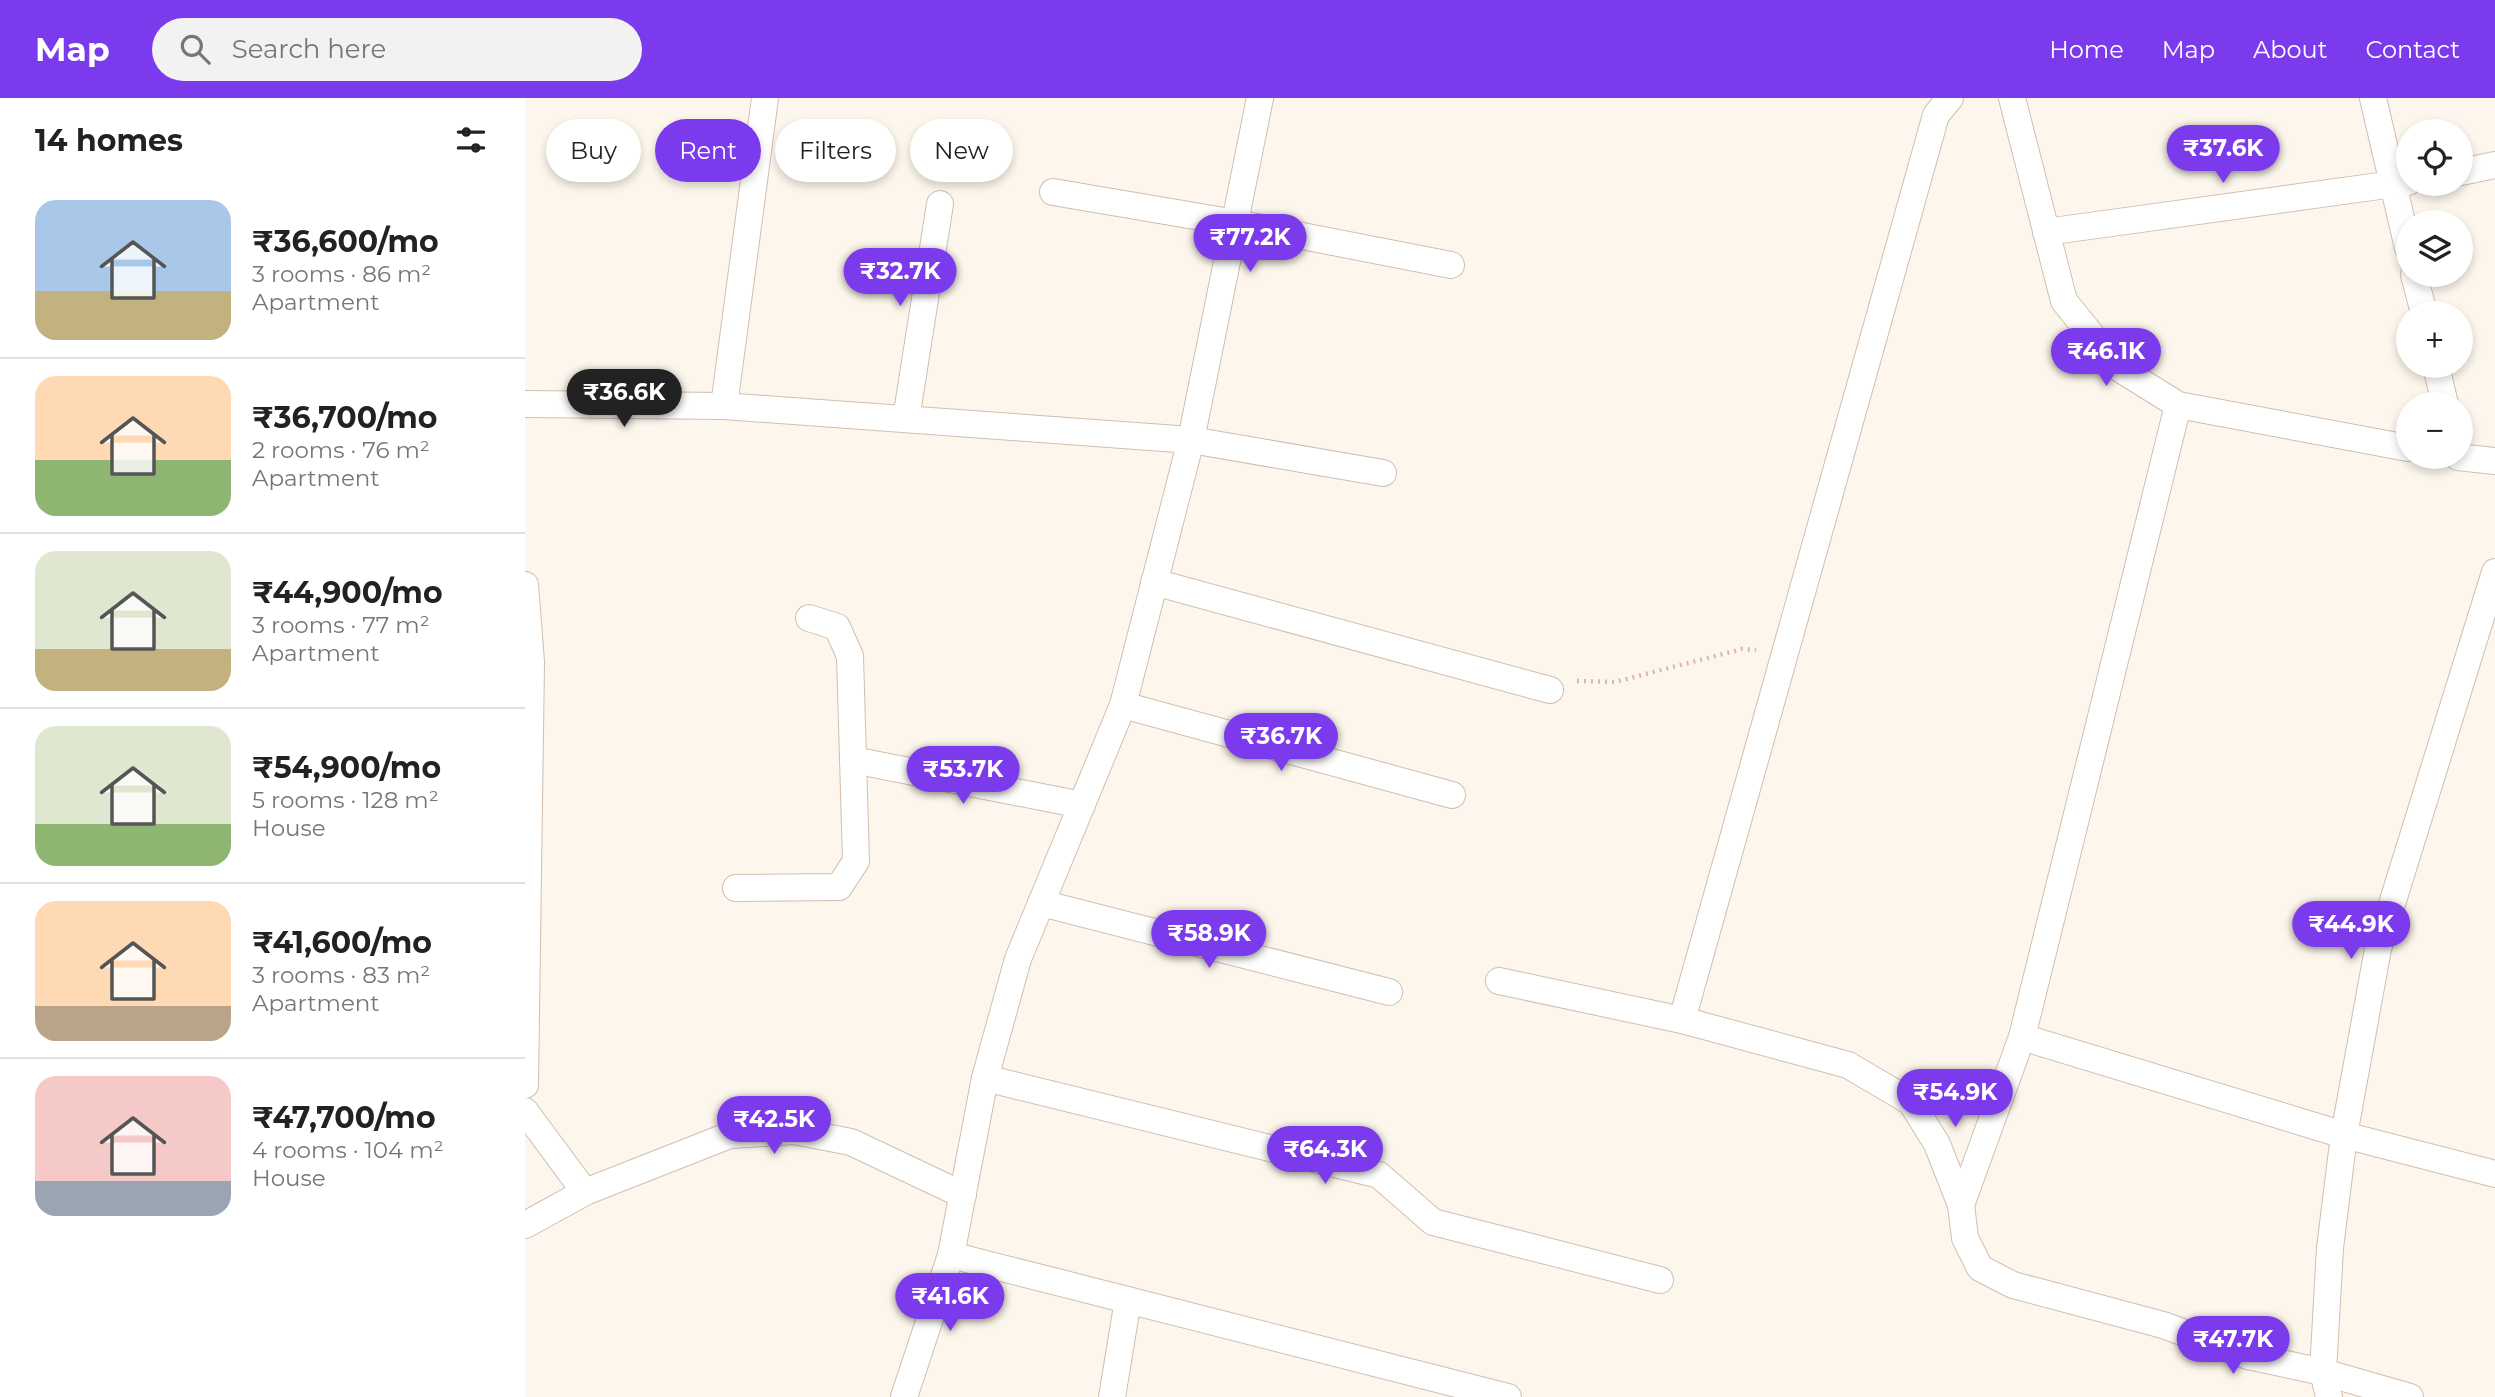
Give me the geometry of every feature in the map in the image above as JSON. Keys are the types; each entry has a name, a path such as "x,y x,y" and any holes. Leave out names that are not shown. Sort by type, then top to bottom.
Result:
{"street":[{"path":"724,406 765,98"},
{"path":"904,1397 951,1255 985,1078 1018,959 1123,705 1191,440 1260,98"},
{"path":"1682,1020 1935,115 1950,98"},
{"path":"2012,98 2064,301 2117,367 2178,405 2396,446"},
{"path":"2373,98 2396,169"},
{"path":"2473,170 2495,165"},
{"path":"2046,232 2396,185"},
{"path":"1053,192 1236,223 1451,265"},
{"path":"906,419 940,204"},
{"path":"525,404 724,406 1191,440 1383,473"},
{"path":"1961,1205 2022,1037 2178,405"},
{"path":"2473,459 2495,461"},
{"path":"2326,1385 2330,1248 2344,1135 2378,949 2495,572"},
{"path":"1154,582 1550,690"},
{"path":"525,585 531,662 525,1085"},
{"path":"736,888 839,887 856,861 850,656 837,626 809,618"},
{"path":"1123,705 1452,795"},
{"path":"853,760 1082,805"},
{"path":"1041,903 1389,992"},
{"path":"1499,981 1682,1020 1848,1065 1911,1102 1937,1144 1961,1205 1965,1238 1980,1268 2013,1285 2163,1325 2326,1385 2410,1397"},
{"path":"2022,1037 2344,1135 2495,1174"},
{"path":"985,1078 1379,1175 1433,1222 1660,1280"},
{"path":"525,1111 585,1192"},
{"path":"525,1225 585,1192 730,1135 794,1131 851,1142 963,1195"},
{"path":"951,1255 1508,1397"},
{"path":"1112,1397 1128,1300"}],"path":[{"path":"1550,690 1570,681 1615,682 1742,649 1785,652"}]}
